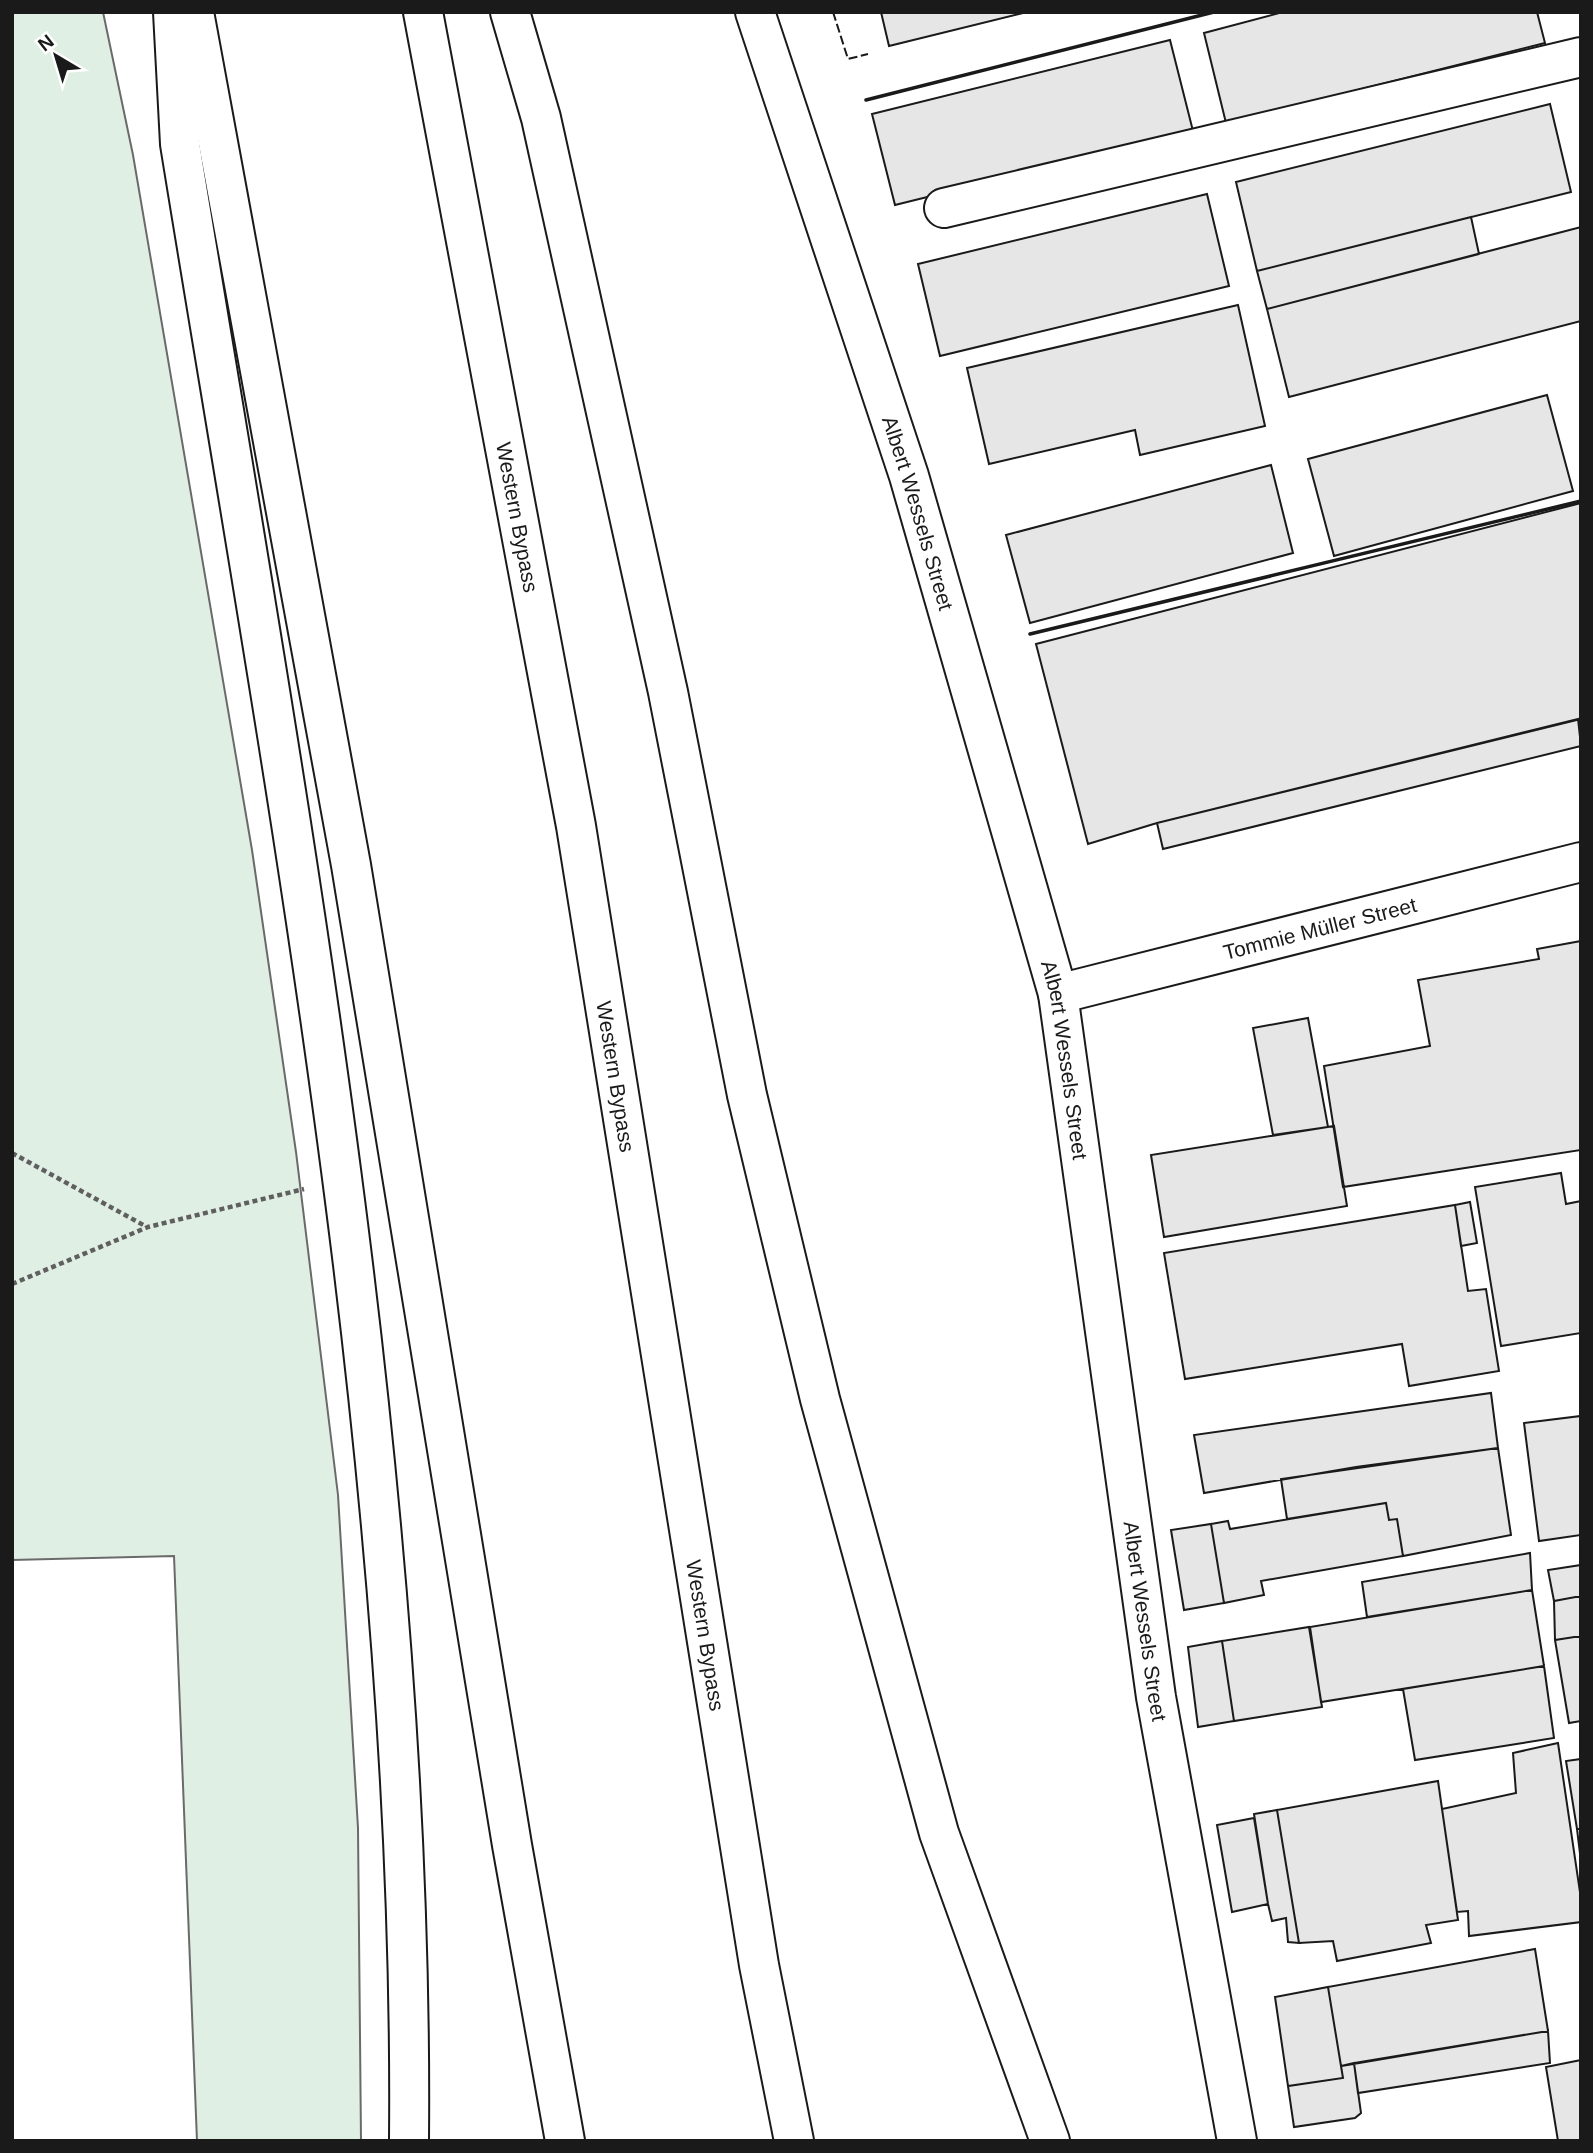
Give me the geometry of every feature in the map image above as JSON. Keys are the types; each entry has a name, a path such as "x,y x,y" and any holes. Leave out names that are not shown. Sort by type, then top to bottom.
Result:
{"main road":[{"path":"173,12 180,144 261,645 342,1180 378,1512 402,1789 409,2141"},
{"path":"194,12 351,865 512,1845 565,2141"},
{"name":"Western Bypass","path":"423,12 576,826 759,1965 794,2141"},
{"path":"510,12 541,118 671,705 747,1095 820,1399 939,1833 1050,2141"},
{"name":"Albert Wessels Street","path":"755,12 909,476 1058,994 1156,1697 1237,2141"},
{"path":"944,208 1581,57"},
{"name":"Tommie Müller Street","path":"1058,994 1581,862"}],"path":[{"path":"12,1153 148,1227"},
{"path":"12,1284 148,1227 342,1180"}],"green space":[{"path":"12,12 103,12 133,155 252,850 296,1152 338,1495 358,1828 361,2141 197,2141 174,1556 12,1560"}],"building":[{"path":"881,12 1027,12 889,46"},
{"path":"1283,12 1537,12 1545,43 1226,123 1204,33"},
{"path":"1170,40 1193,131 895,205 872,114"},
{"path":"1550,104 1571,192 1257,271 1236,182"},
{"path":"1207,194 1229,286 940,356 918,264"},
{"path":"1471,217 1479,254 1267,309 1257,271"},
{"path":"1581,227 1581,321 1289,397 1267,309"},
{"path":"1238,305 1265,426 1140,455 1135,430 989,464 967,368"},
{"path":"1547,395 1573,491 1334,556 1308,459"},
{"path":"1271,465 1293,553 1030,623 1006,535"},
{"path":"1581,503 1581,719 1157,823 1088,844 1036,644"},
{"path":"1578,719 1581,746 1163,849 1157,823"},
{"path":"1581,941 1581,1150 1343,1187 1324,1066 1430,1046 1418,980 1539,959 1537,949"},
{"path":"1308,1018 1328,1127 1273,1135 1253,1028"},
{"path":"1334,1126 1347,1206 1164,1237 1151,1155"},
{"path":"1561,1173 1566,1204 1581,1201 1581,1333 1501,1346 1475,1187"},
{"path":"1470,1202 1477,1243 1461,1246 1455,1205"},
{"path":"1455,1205 1468,1291 1486,1289 1499,1371 1409,1386 1402,1344 1185,1379 1164,1253"},
{"path":"1491,1393 1498,1448 1356,1467 1204,1493 1194,1435"},
{"path":"1581,1416 1581,1535 1539,1541 1524,1423"},
{"path":"1498,1448 1511,1535 1403,1556 1397,1519 1389,1520 1386,1503 1287,1519 1281,1479"},
{"path":"1386,1503 1389,1520 1397,1519 1403,1556 1261,1581 1264,1595 1224,1603 1211,1524 1228,1521 1230,1529"},
{"path":"1211,1524 1224,1603 1184,1610 1171,1530"},
{"path":"1530,1553 1532,1590 1367,1617 1362,1582"},
{"path":"1581,1565 1581,1596 1554,1601 1548,1570"},
{"path":"1532,1590 1544,1666 1321,1702 1310,1627"},
{"path":"1581,1596 1581,1636 1555,1640 1554,1601"},
{"path":"1309,1627 1322,1707 1234,1721 1222,1641"},
{"path":"1581,1636 1581,1721 1569,1723 1555,1640"},
{"path":"1222,1641 1234,1721 1198,1727 1188,1647"},
{"path":"1544,1666 1554,1738 1415,1760 1403,1689"},
{"path":"1558,1743 1581,1899 1581,1922 1469,1936 1468,1911 1457,1912 1442,1809 1516,1793 1513,1753"},
{"path":"1581,1759 1581,1829 1577,1829 1566,1761"},
{"path":"1438,1781 1458,1920 1426,1925 1431,1943 1337,1961 1333,1941 1299,1943 1277,1810"},
{"path":"1277,1810 1299,1943 1288,1942 1286,1918 1272,1921 1268,1904 1254,1814"},
{"path":"1254,1818 1268,1904 1232,1912 1217,1825"},
{"path":"1577,1829 1581,1829 1581,1862"},
{"path":"1535,1949 1548,2031 1341,2066 1328,1987"},
{"path":"1328,1987 1343,2078 1288,2086 1275,1997"},
{"path":"1548,2031 1550,2063 1358,2093 1354,2063"},
{"path":"1581,2060 1581,2141 1558,2141 1546,2067"},
{"path":"1354,2063 1361,2113 1355,2118 1294,2127 1288,2086 1343,2078 1341,2066"}],"fence":[{"path":"833,12 848,59 868,54"}],"wall":[{"path":"866,100 1214,12"},
{"path":"1030,634 1581,501"}]}
